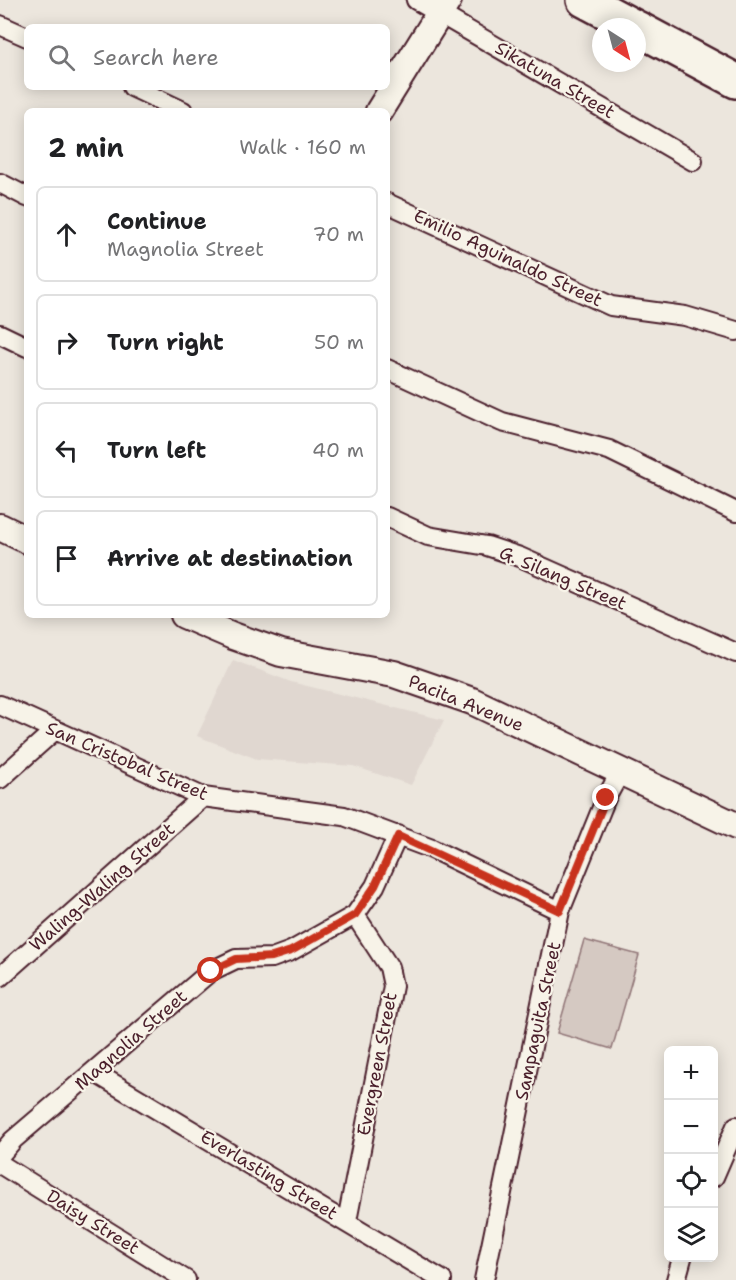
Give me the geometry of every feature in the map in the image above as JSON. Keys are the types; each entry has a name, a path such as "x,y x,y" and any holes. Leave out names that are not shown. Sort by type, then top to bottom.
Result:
{"highway":[{"path":"584,0 617,18"},
{"path":"646,33 736,81"}],"main road":[{"path":"381,108 444,6"},
{"path":"0,527 24,539"},
{"name":"Pacita Avenue","path":"191,618 281,653 394,674 472,701 736,826"}],"street":[{"name":"Sikatuna Street","path":"416,0 444,6 693,161"},
{"path":"0,25 24,36"},
{"path":"138,90 177,108"},
{"path":"0,183 24,195"},
{"name":"Emilio Aguinaldo Street","path":"390,204 611,306 685,316 736,331"},
{"path":"0,334 24,346"},
{"path":"390,370 502,422 609,450 736,512"},
{"name":"G. Silang Street","path":"390,518 428,536 487,546 520,558 736,653"},
{"name":"San Cristobal Street","path":"0,705 203,797 344,816 398,836 560,911"},
{"path":"0,779 55,730"},
{"name":"Sampaguita Street","path":"484,1280 560,911 606,798 621,771"},
{"name":"Waling-Waling Street","path":"0,977 203,797"},
{"name":"Magnolia Street","path":"0,1155 13,1140 211,971 236,959 272,957 291,951 355,915 375,886 398,836"},
{"name":"Evergreen Street","path":"347,1221 393,986 389,967 355,915"},
{"name":"Everlasting Street","path":"94,1072 347,1221 442,1280"},
{"path":"718,1168 736,1126"},
{"name":"Daisy Street","path":"0,1164 186,1280"},
{"path":"676,1280 681,1262"}],"shaded area":[{"path":"233,660 291,682 444,720 411,785 353,766 257,759 197,736"},
{"path":"584,940 639,955 612,1049 557,1033"}],"route":[{"path":"211,971 236,959 272,957 291,951 355,915 375,886 398,836 432,849 560,911 606,798"}]}
